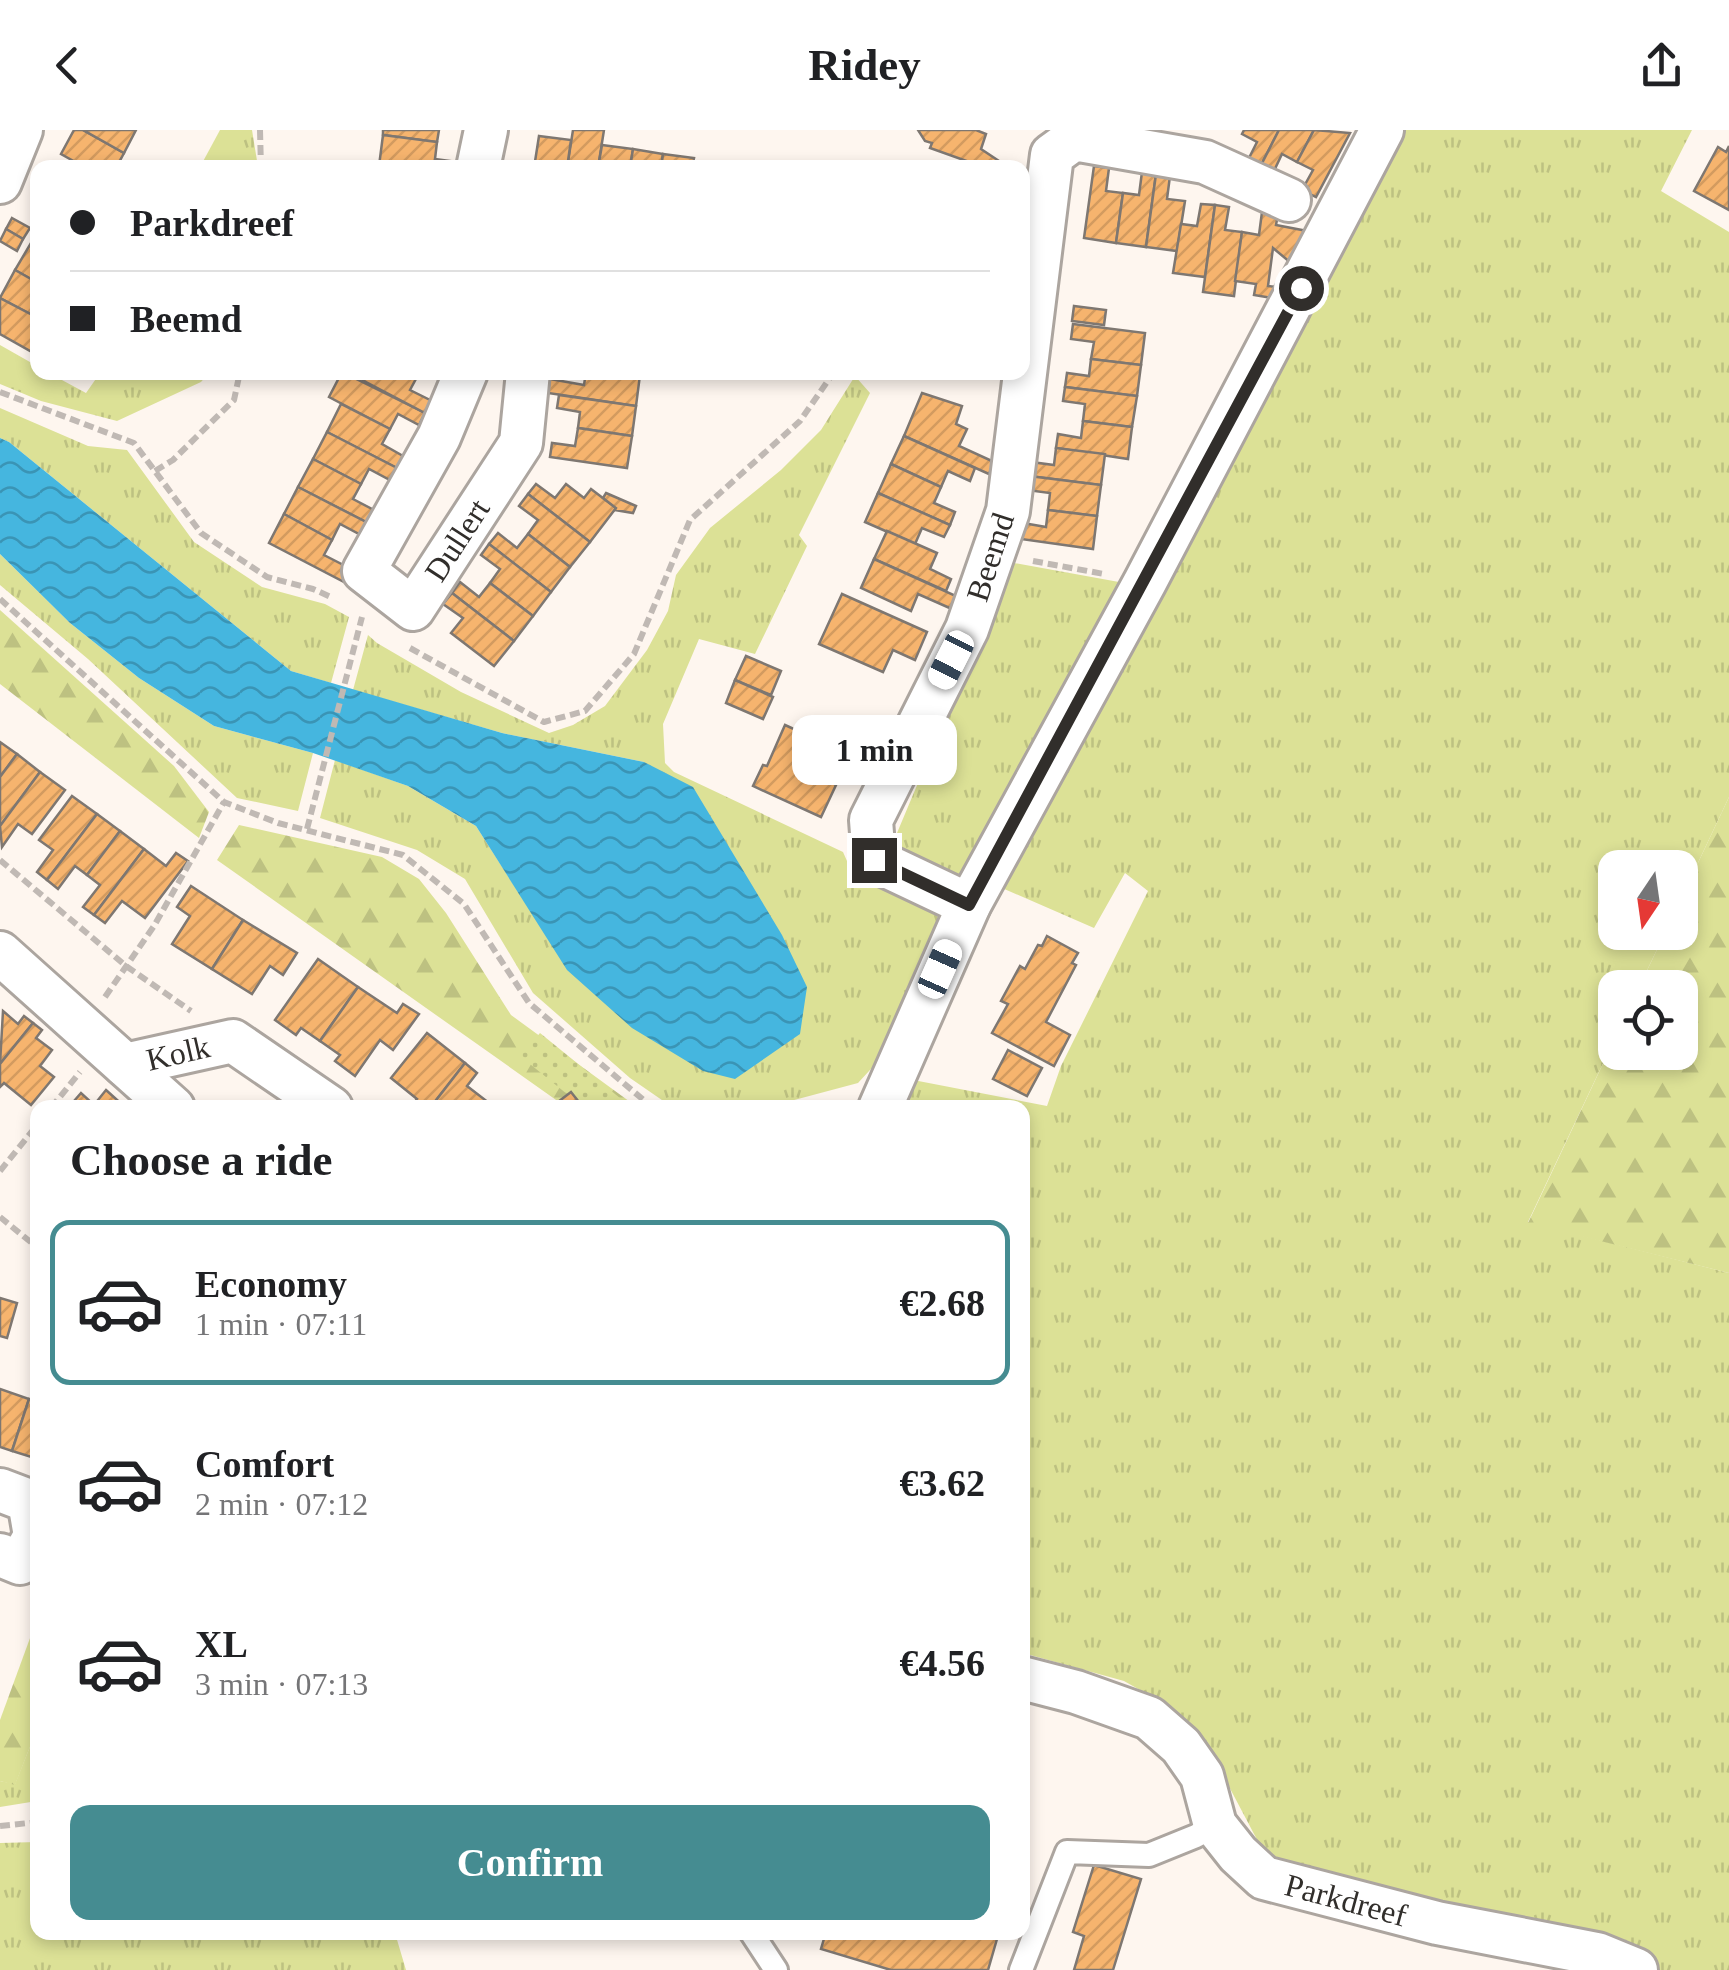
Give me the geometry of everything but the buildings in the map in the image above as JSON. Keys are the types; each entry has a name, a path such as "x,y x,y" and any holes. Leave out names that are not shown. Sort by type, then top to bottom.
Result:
{"street":[{"path":"0,182 21,130"},
{"path":"480,160 486,130"},
{"path":"882,1100 969,905 1145,582 1382,130"},
{"name":"Beemd","path":"1030,316 1052,155 1074,135 1204,162 1289,200"},
{"name":"Dullert","path":"463,380 439,437 364,571 413,609 521,443 527,380"},
{"name":"Beemd","path":"969,905 874,860 871,820 967,628 994,553 1008,512 1022,380"},
{"name":"Kolk","path":"0,953 164,1100"},
{"name":"Kolk","path":"125,1065 233,1040 319,1100"},
{"path":"0,1490 28,1500 30,1510"},
{"path":"0,1555 20,1563 30,1545"},
{"name":"Parkdreef","path":"1030,1680 1148,1718 1181,1746 1202,1776 1215,1825 1264,1878 1437,1924 1596,1954 1636,1970"}],"lane":[{"path":"1022,1970 1066,1852 1149,1855 1215,1825"},
{"path":"756,1940 776,1970"}],"path":[{"path":"260,130 261,160"},
{"path":"155,471 173,460 234,400 238,380"},
{"path":"994,553 1145,582"},
{"path":"0,598 224,802 278,822 403,855 464,904 529,1003 644,1100"},
{"path":"307,829 363,612"},
{"path":"84,1028 154,926 224,802"},
{"path":"0,860 126,966 238,1044"},
{"path":"0,1171 30,1134"},
{"path":"0,1217 30,1241"},
{"path":"0,1826 30,1823"}],"green space":[{"path":"220,130 252,130 257,160 204,160"},
{"path":"1400,130 1692,130 1661,191 1729,232 1729,797 1698,863 1698,850 1598,850 1598,950 1657,950 1647,970 1598,970 1600,1070 1528,1222 1729,1273 1729,1970 1656,1970 1291,1868 1263,1851 1206,1743 1163,1703 1124,1681 1030,1655 1030,1103 1047,1106 1061,1066 1148,891 1125,873 1094,928 1002,888"},
{"path":"0,345 30,362 30,380 62,380 86,393 95,380 203,380 117,421 41,401 0,384"},
{"path":"852,380 859,380 870,393 799,535 807,546 755,654 699,639 663,724 665,763 674,772 843,852 847,861 946,913 881,1058 858,1083 794,1100 662,1100 630,1078 533,993 465,879 417,850 320,818 335,760 408,786 476,826 568,970 644,762 502,733 353,690 368,635 461,692 549,733 573,725 605,706 647,650 668,611 676,575 710,528 781,470 821,430"},
{"path":"0,408 88,446 127,450 194,542 262,587 325,604 349,617 331,683 291,671 0,438"},
{"path":"0,554 70,623 139,678 214,726 313,753 298,811 237,798 88,659 0,585"},
{"path":"1003,561 1130,584 960,880 900,853 897,833 967,666"},
{"path":"0,610 174,766 209,812 199,838 0,684"},
{"path":"1729,797 1729,1273 1528,1223 1600,1070 1698,1070 1698,970 1647,970 1657,950 1698,950 1698,863"},
{"path":"239,825 382,857 419,879 446,913 511,1015 627,1100 556,1100 217,860"},
{"path":"540,1033 622,1100 574,1100 520,1056"},
{"path":"908,1079 1016,1100 904,1100"},
{"path":"30,1638 30,1747 15,1785 0,1781 0,1720"},
{"path":"30,1746 30,1802 0,1807 0,1781 15,1784"},
{"path":"30,1842 30,1940 397,1940 406,1970 0,1970 0,1843"}],"water":[{"path":"0,438 291,671 502,733 644,762 693,787 782,935 807,987 800,1034 735,1079 703,1071 632,1028 567,970 476,826 408,786 313,753 214,726 139,678 70,623 0,554"}],"route":[{"path":"874,860 969,905 1301,288"}]}
